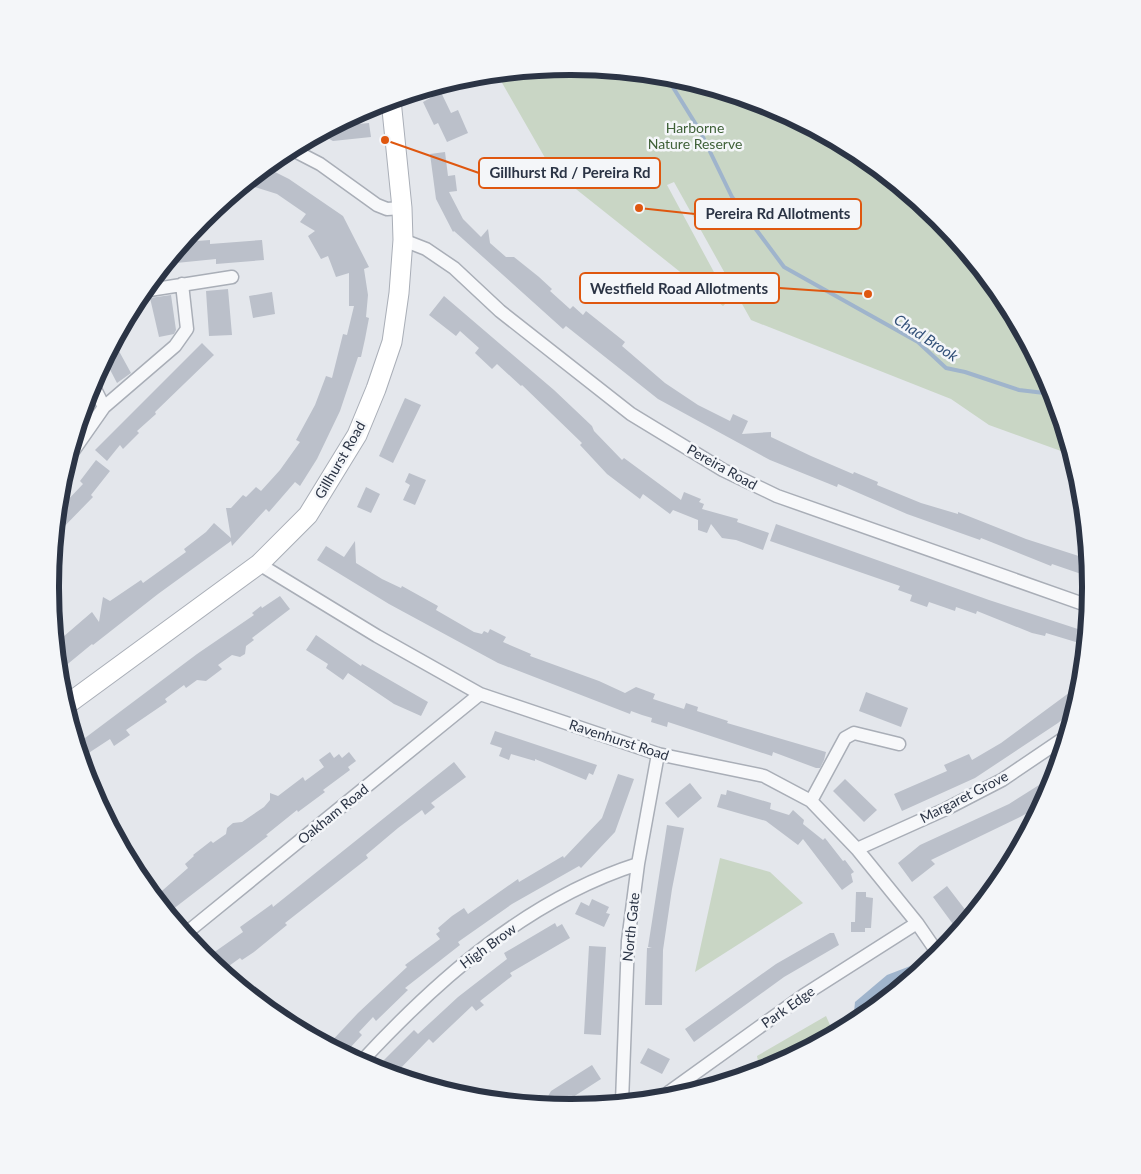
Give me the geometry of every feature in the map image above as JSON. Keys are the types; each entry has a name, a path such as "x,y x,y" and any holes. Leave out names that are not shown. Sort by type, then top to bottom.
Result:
{"street":[{"name":"Gillhurst Road","path":"72,701 259,564 308,515 357,435 376,389 392,342 399,293 403,240 402,208 391,108"},
{"path":"299,153 320,164 377,205 387,209 402,208"},
{"name":"Pereira Road","path":"403,240 426,249 454,268 500,311 631,414 723,470 776,496 1082,603"},
{"path":"155,289 232,277"},
{"path":"81,439 104,407 175,346 187,329 182,284"},
{"path":"97,393 104,407"},
{"name":"Ravenhurst Road","path":"259,564 377,636 480,694 658,754 764,776 811,801 857,849 917,923 933,948"},
{"name":"Oakham Road","path":"191,929 480,694"},
{"path":"811,801 845,738 854,733 899,744"},
{"name":"Margaret Grove","path":"857,849 946,809 1002,780 1058,742"},
{"name":"North Gate","path":"623,1096 628,941 638,864 658,754"},
{"name":"High Brow","path":"367,1056 413,1008 461,965 513,928 566,893 608,874 638,864"},
{"name":"Park Edge","path":"675,1088 804,995 917,923"}],"green space":[{"name":"Harborne Nature Reserve","path":"570,75 604,76 670,85 735,102 797,128 855,161 908,202 932,225 976,275 1014,331 1029,361 1043,391 1064,452 989,425 951,399 751,320 674,182 667,185 729,300 723,306 552,170 501,80 537,76"},
{"path":"720,858 770,872 803,903 695,972"},
{"path":"826,1016 831,1027 826,1030 797,1046 758,1063 757,1056"}],"water":[{"path":"914,966 854,1014 855,1002 887,975"}],"building":[{"path":"441,92 451,113 458,110 468,133 447,142 438,123 434,125 423,102 432,97 431,95"},
{"path":"357,122 358,124 369,123 371,137 333,141 327,138"},
{"path":"445,152 448,176 455,175 457,191 449,192 463,219 481,237 488,229 490,243 506,257 514,257 539,277 552,289 550,291 570,309 573,306 583,315 586,311 625,342 622,346 665,383 698,405 730,421 733,414 748,421 742,434 771,432 771,437 811,456 853,474 854,472 878,482 877,485 921,503 958,514 958,512 1026,539 1081,557 1082,574 1052,564 1051,566 981,538 980,540 907,514 838,484 837,487 770,460 658,399 566,326 563,329 453,232 436,199 430,154"},
{"path":"273,171 289,179 343,216 369,267 364,269 368,295 366,317 369,318 365,339 361,357 358,357 340,411 317,459 300,486 295,482 269,512 266,509 232,546 231,541 158,594 65,666 62,638 92,612 99,622 103,597 110,601 141,580 143,583 186,552 184,549 206,532 214,523 231,538 226,508 231,508 243,495 246,497 256,487 261,491 280,470 300,442 296,440 315,405 326,376 332,378 343,334 347,335 354,306 349,306 349,273 336,277 328,256 321,259 308,236 315,231 300,222 306,214 277,194 252,186"},
{"path":"210,240 210,244 262,240 264,260 216,264 216,259 175,263 194,241"},
{"path":"228,289 232,335 209,336 206,291"},
{"path":"272,292 275,314 253,318 249,296"},
{"path":"171,295 176,330 174,334 159,337 150,298"},
{"path":"444,296 554,390 592,426 594,431 622,460 624,458 681,500 684,492 701,499 699,502 704,504 702,509 738,519 737,522 769,533 763,550 736,540 722,538 711,524 707,533 698,530 698,520 673,510 670,514 643,494 640,499 607,474 580,445 582,443 522,385 497,364 492,369 475,353 479,348 460,331 456,336 429,315"},
{"path":"202,343 214,355 155,412 156,414 137,431 139,433 123,449 120,445 107,461 95,450"},
{"path":"118,349 131,373 117,383 109,368"},
{"path":"405,398 421,405 393,463 379,456"},
{"path":"96,460 110,471 91,495 93,497 62,529 66,501 83,484 80,481"},
{"path":"409,473 426,480 415,505 403,500 410,485 405,482"},
{"path":"366,487 380,494 371,513 357,507"},
{"path":"776,524 989,600 1080,630 1079,643 1046,633 1045,636 1032,633 977,611 976,614 956,607 955,611 929,602 927,607 910,601 912,595 898,590 900,586 770,541"},
{"path":"355,541 356,563 382,579 401,588 402,586 438,606 436,610 474,632 482,634 484,631 488,633 490,629 506,637 503,642 531,654 530,656 599,681 625,693 636,687 655,694 653,699 684,709 686,703 698,707 697,711 728,721 727,723 826,752 824,760 820,768 816,768 773,752 772,756 668,722 667,727 651,722 652,718 631,711 630,714 498,663 389,604 317,560 326,546 344,557"},
{"path":"280,596 290,609 252,638 254,640 246,646 245,654 240,657 232,655 218,665 222,669 206,681 197,680 186,688 184,685 165,699 167,702 126,730 130,735 114,746 110,739 87,754 83,740 197,654 254,615 252,613 261,606 262,608"},
{"path":"316,635 361,666 362,664 428,702 421,716 394,704 348,673 343,680 326,668 328,664 306,650"},
{"path":"1071,691 1065,717 1058,723 975,778 902,811 894,794 947,771 944,765 969,754 972,760 1001,743"},
{"path":"866,692 908,708 901,727 859,711"},
{"path":"495,731 597,765 593,775 589,773 586,780 535,759 535,761 511,754 509,760 499,756 502,748 490,744"},
{"path":"330,752 334,758 339,754 342,758 349,752 356,761 348,767 350,770 323,790 325,792 298,812 297,810 266,835 268,836 173,909 160,892 188,868 185,864 193,855 211,841 213,843 226,834 227,828 233,823 242,822 264,807 270,800 270,793 278,796 303,777 305,781 324,767 319,760"},
{"path":"454,762 466,777 431,803 435,807 425,815 422,810 398,828 366,855 368,858 285,923 287,925 254,952 242,960 240,958 228,967 213,953 243,932 240,927 272,904 273,907"},
{"path":"618,774 634,779 615,832 581,868 579,866 512,904 458,942 460,945 405,988 408,990 376,1021 373,1017 359,1032 362,1035 349,1048 333,1040 358,1013 407,967 405,965 440,939 436,934 440,931 438,928 452,916 464,908 468,914 518,879 519,882 563,856 564,858 602,818"},
{"path":"845,779 877,810 864,822 833,791"},
{"path":"1043,782 1030,812 931,860 935,864 912,882 898,863 920,845 1009,804"},
{"path":"690,783 702,798 678,818 665,803"},
{"path":"727,790 771,803 770,809 789,815 793,810 804,820 803,824 823,840 825,838 843,861 845,860 854,872 851,874 853,882 842,890 803,839 798,845 766,821 717,807 721,794 726,795"},
{"path":"667,825 684,828 663,950 662,1005 645,1005 647,948 652,948 648,947"},
{"path":"947,886 966,911 954,925 933,897"},
{"path":"856,892 866,892 866,897 873,898 871,928 865,928 865,932 851,932 851,922 855,922"},
{"path":"592,899 609,907 606,913 610,914 604,927 575,914 581,902 589,906"},
{"path":"555,923 557,927 562,924 570,938 510,973 512,976 480,1001 484,1005 476,1011 472,1006 433,1043 429,1039 399,1069 381,1063 414,1030 418,1034 458,997 507,959 504,953"},
{"path":"830,933 834,933 839,945 784,977 694,1042 685,1029 776,964"},
{"path":"589,946 606,947 601,1035 584,1034"},
{"path":"648,1048 670,1059 662,1074 640,1063"},
{"path":"592,1065 601,1079 570,1099 547,1098 551,1091"}],"waterway":[{"name":"Chad Brook","path":"672,85 700,131 732,197 784,267 918,342 946,368 965,372 1019,390 1044,393"}],"place":[{"name":"Gillhurst Rd / Pereira Rd","path":"385,140"},
{"name":"Pereira Rd Allotments","path":"639,208"},
{"name":"Westfield Road Allotments","path":"868,294"}]}
